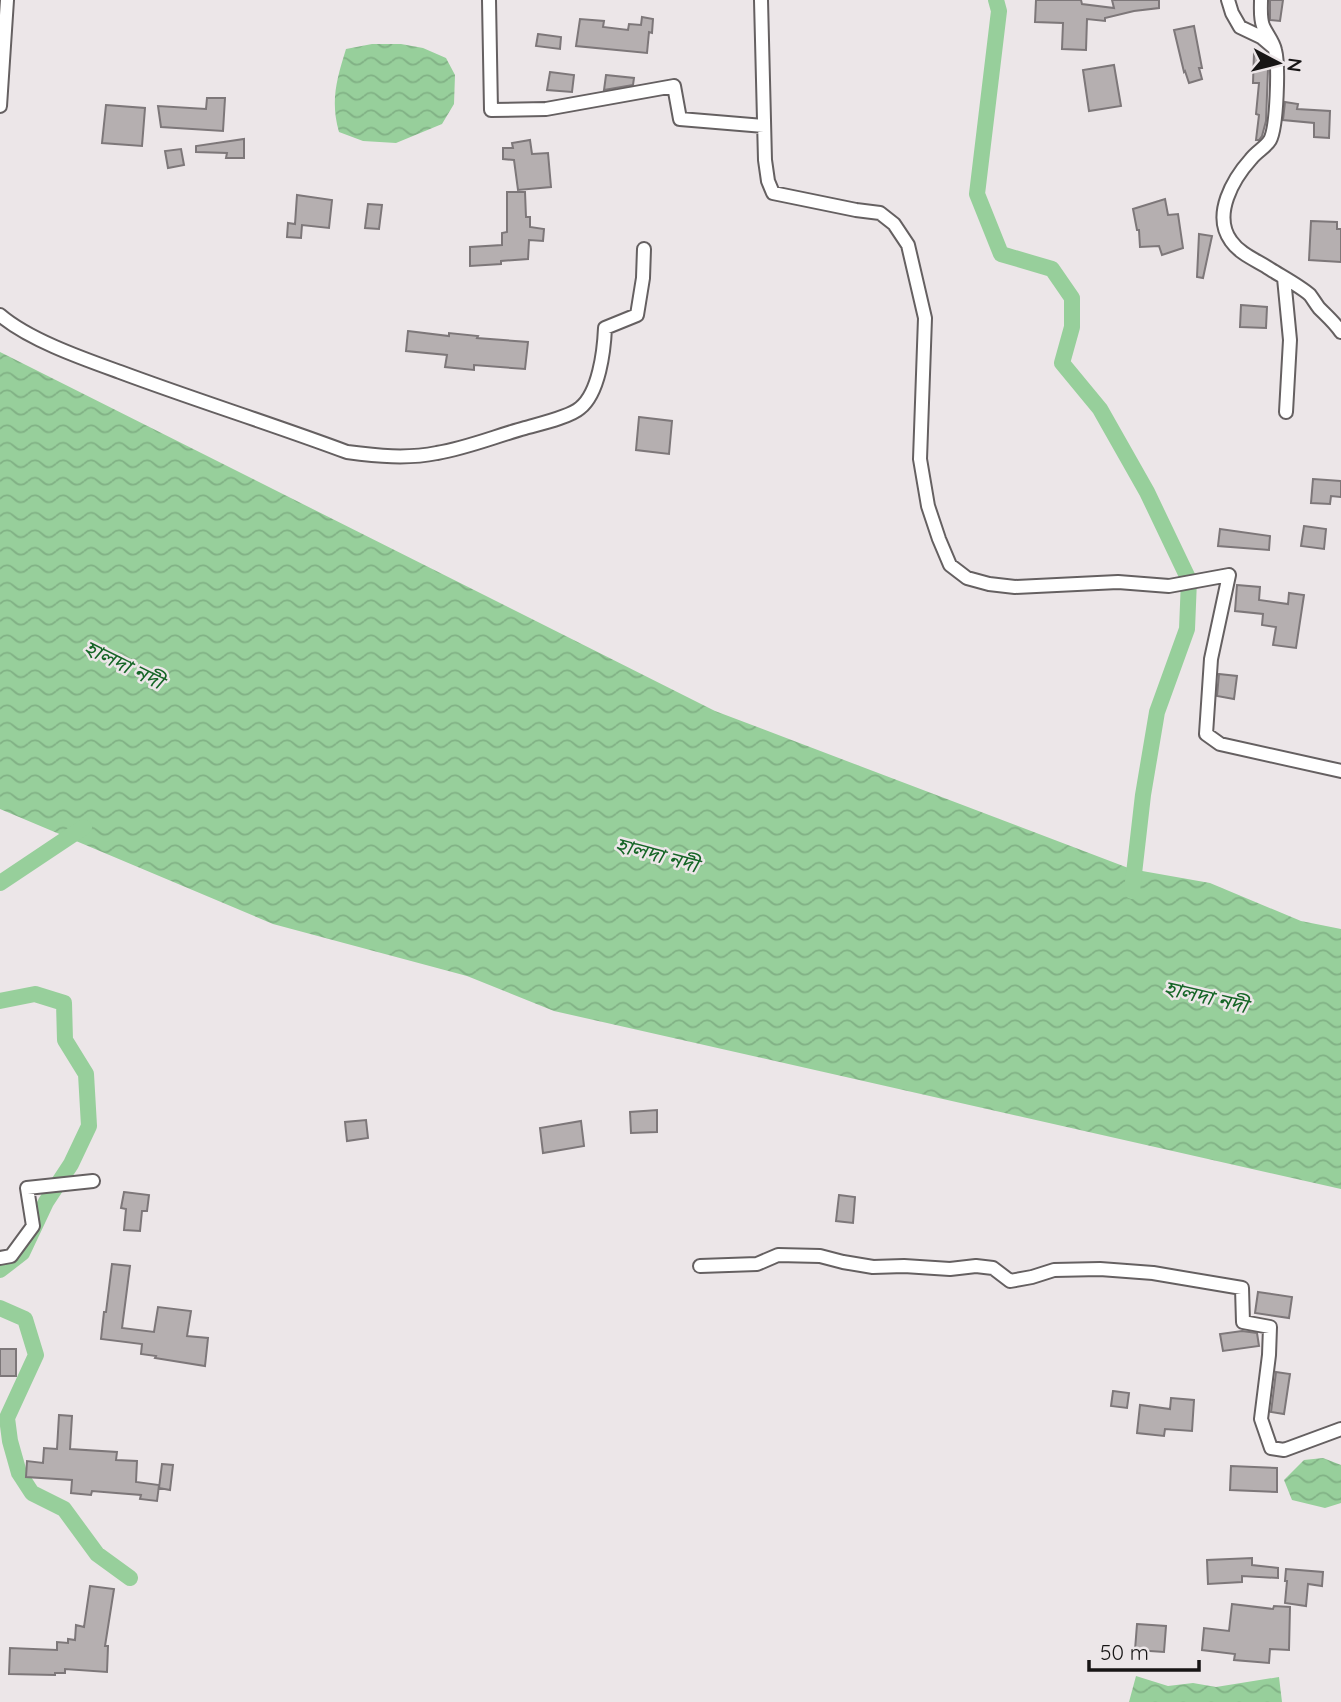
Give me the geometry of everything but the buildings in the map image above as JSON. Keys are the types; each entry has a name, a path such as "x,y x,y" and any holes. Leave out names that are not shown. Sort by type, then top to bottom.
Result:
{"street":[{"path":"0,106 7,0"},
{"path":"489,0 491,110 546,109 674,86 680,119 764,126"},
{"path":"761,0 766,171 773,193 880,213 894,224 908,244 925,318 920,458 928,506 950,565 967,578 1015,587 1118,582 1168,586 1229,575 1211,659 1206,734 1220,744 1341,771"},
{"path":"1228,0 1240,27 1261,37 1275,49"},
{"path":"1261,0 1264,27 1275,49 1277,91 1274,122 1269,142 1253,156 1229,192 1223,213 1225,228 1238,249 1309,295 1341,332"},
{"path":"0,315 30,334 92,362 347,452 387,457 437,453 549,421 579,409 591,396 601,363 605,328 637,315 644,250"},
{"path":"1284,278 1290,340 1286,412"},
{"path":"0,1258 11,1256 33,1226 27,1188 93,1181"},
{"path":"700,1266 757,1264 778,1255 820,1256 873,1267 993,1268 1010,1281 1054,1270 1100,1269 1153,1273 1242,1288 1243,1322 1270,1327 1261,1419 1271,1448 1284,1450 1341,1429"}],"water":[{"path":"372,44 401,44 423,48 446,58 455,75 454,104 442,124 396,143 363,141 339,132 335,100 337,80 346,49"},
{"name":"হালদা নদী","path":"0,352 715,711 1131,869 1210,883 1301,921 1341,929 1341,1189 554,1011 467,976 273,924 0,809"},
{"path":"1323,1458 1341,1465 1341,1503 1325,1508 1292,1500 1284,1480 1304,1460"},
{"path":"1136,1676 1168,1686 1193,1683 1216,1687 1279,1677 1282,1702 1129,1702"}],"waterway":[{"path":"996,0 999,11 977,194 1001,254 1052,269 1072,298 1072,327 1062,363 1100,409 1147,492 1189,580 1187,629 1157,712 1143,795 1132,891"},
{"path":"0,883 84,827"},
{"path":"0,1001 35,994 64,1003 65,1040 86,1074 89,1126 71,1164 46,1202 22,1253 0,1270"},
{"path":"0,1308 25,1319 36,1355 7,1418 19,1473 32,1493 64,1509 97,1554 130,1578"}]}
